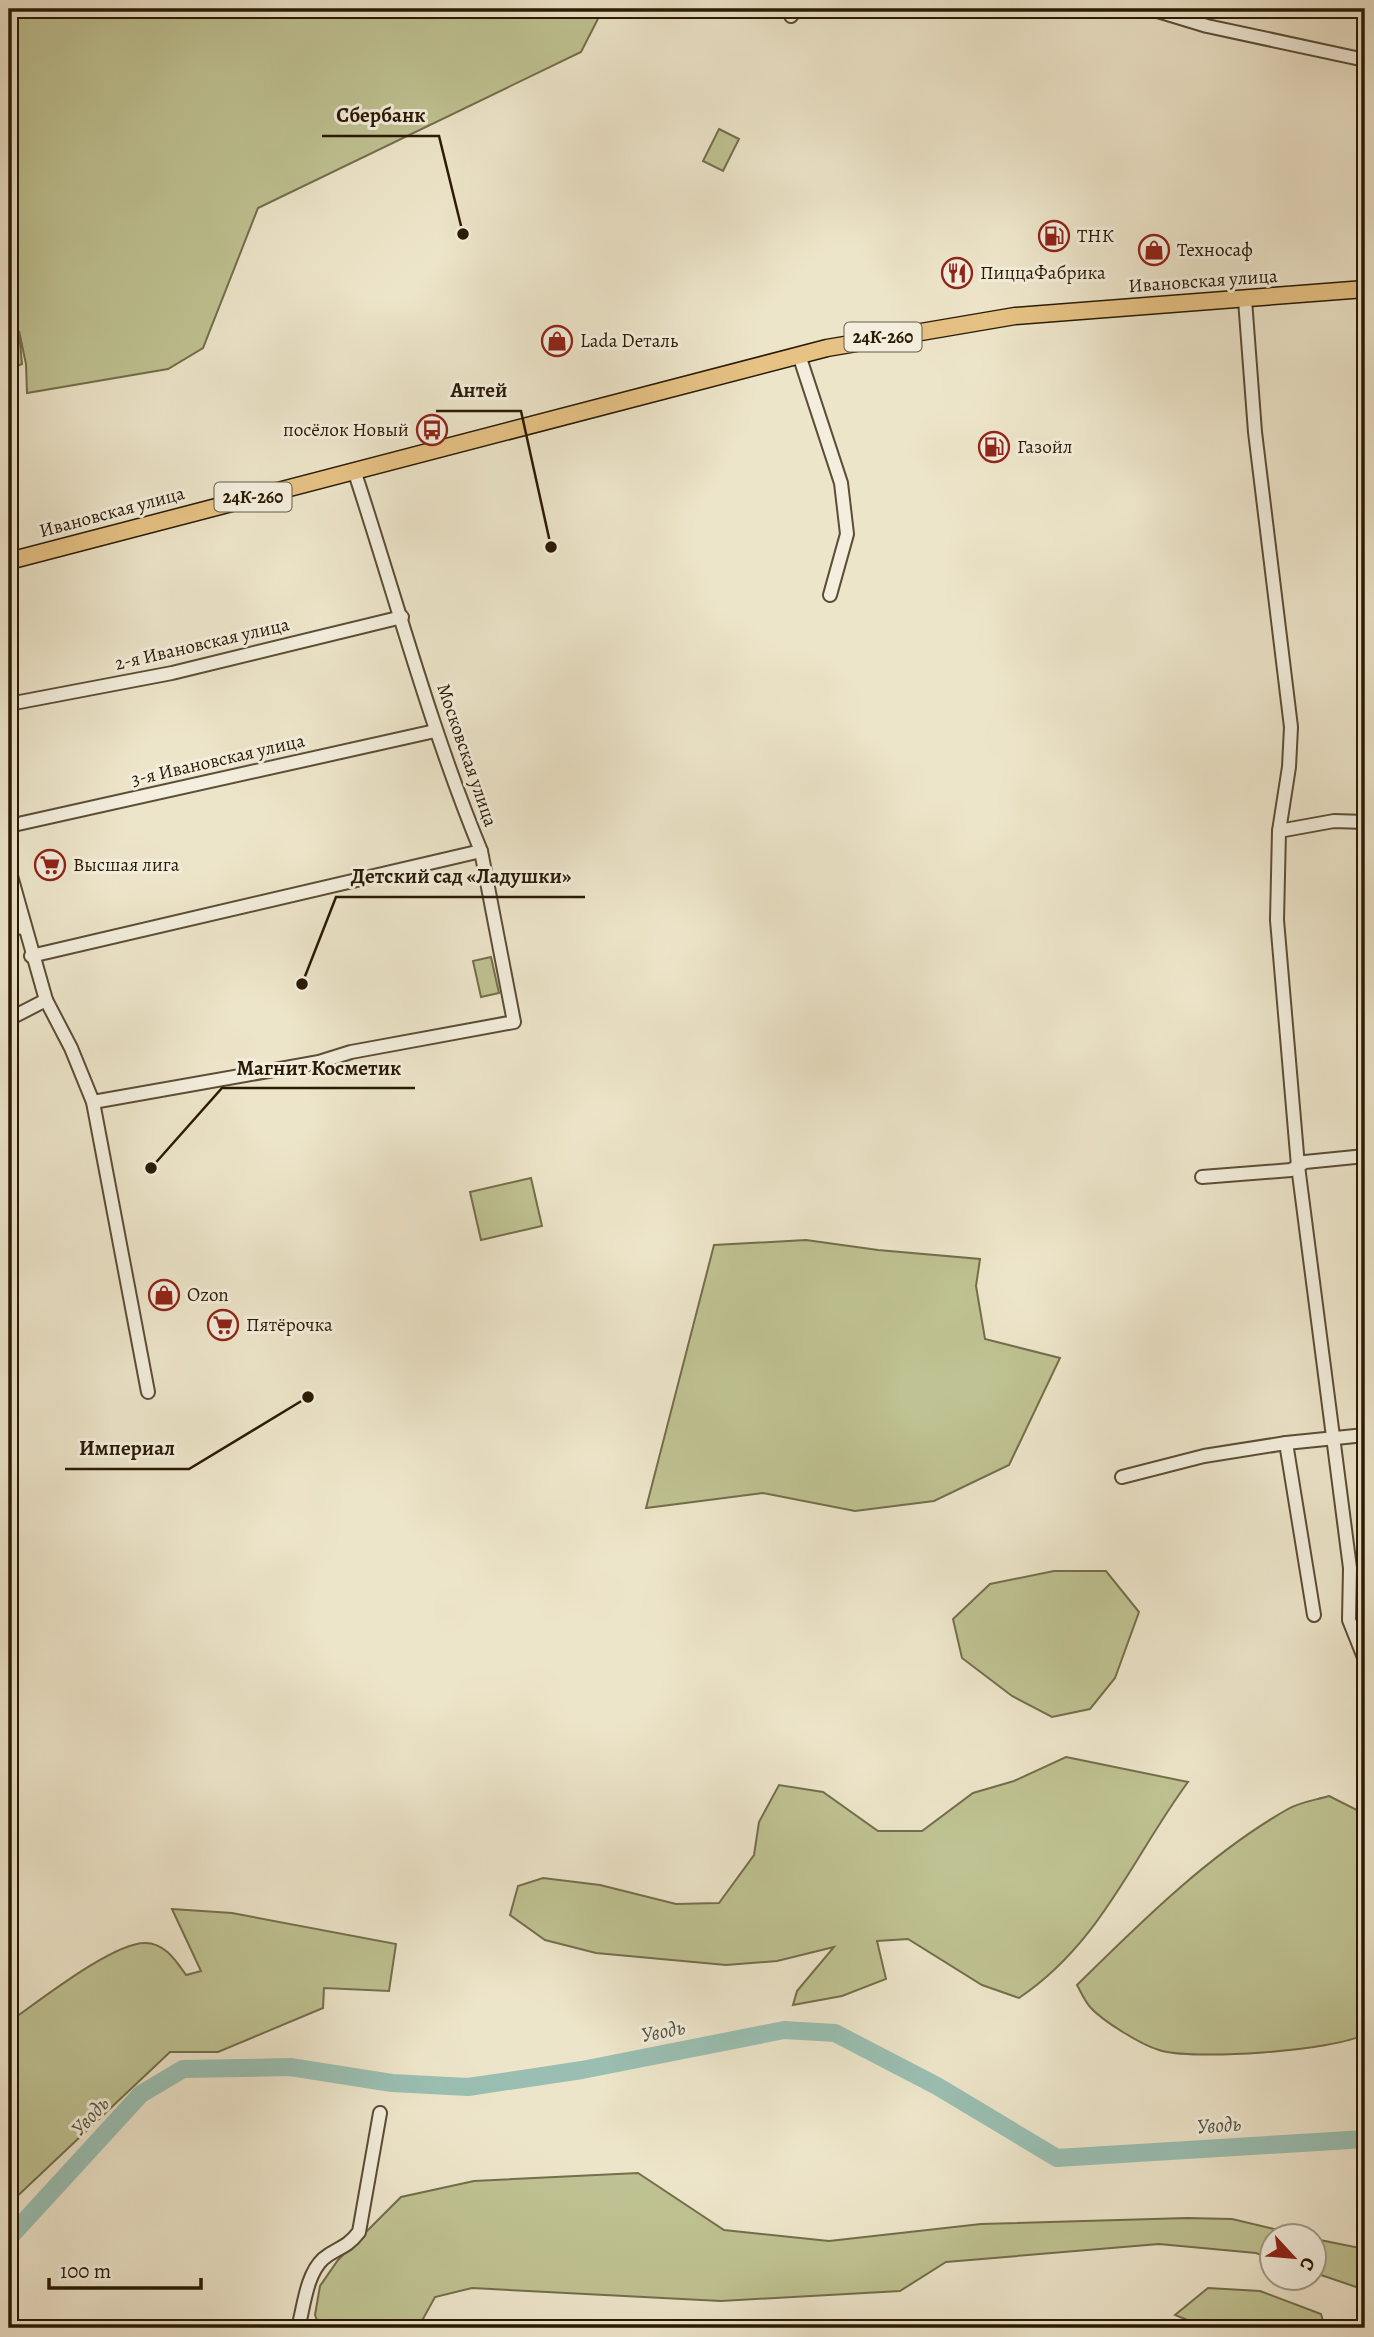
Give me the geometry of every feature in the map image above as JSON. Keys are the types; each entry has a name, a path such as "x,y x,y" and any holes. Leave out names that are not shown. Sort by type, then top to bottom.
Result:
{"main road":[{"name":"Ивановская улица","path":"9,561 827,348 955,324 1096,310 1245,305 1365,289"},
{"name":"Ивановская улица","path":"754,368 957,328 1016,321 1160,309 1365,300"}],"street":[{"path":"1151,9 1159,9 1208,26 1365,60"},
{"path":"1245,305 1255,432 1291,727 1289,767 1279,831 1277,920 1298,1166 1350,1568 1349,1620 1365,1660"},
{"path":"800,358 841,483 847,534 830,595"},
{"name":"Московская улица","path":"31,956 481,851 435,731 355,470"},
{"name":"2-я Ивановская улица","path":"9,704 172,673 402,617"},
{"name":"3-я Ивановская улица","path":"9,826 435,731"},
{"path":"1279,831 1334,821 1365,822"},
{"path":"93,1102 319,1062 351,1052 513,1022 481,851"},
{"path":"9,869 31,956 46,1000 71,1048 93,1102 148,1392"},
{"path":"9,926 24,928"},
{"path":"9,1019 46,1000"},
{"path":"1202,1177 1292,1170 1305,1162 1365,1156"},
{"path":"1122,1477 1204,1456 1332,1437 1365,1435"},
{"path":"1286,1443 1314,1615"},
{"path":"298,2328 312,2276 323,2259 348,2246 359,2232 380,2113"}],"green space":[{"path":"9,9 603,9 581,52 258,208 203,348 168,369 27,393 26,364 19,331 22,364 9,369 9,299 16,317 9,289"},
{"path":"719,129 739,139 723,171 703,161"},
{"path":"491,957 499,993 481,997 473,961"},
{"path":"531,1178 542,1226 481,1240 470,1192"},
{"path":"806,1240 878,1250 980,1259 976,1286 985,1339 1060,1358 1009,1465 934,1501 855,1511 763,1493 646,1508 714,1245"},
{"path":"1054,1571 1106,1571 1139,1612 1115,1678 1090,1709 1052,1717 1012,1696 962,1658 953,1619 990,1584"},
{"path":"1066,1757 1188,1782 1094,1926 1048,1976 1019,1998 982,1985 908,1939 877,1941 886,1979 842,1996 793,2005 797,1991 834,1947 777,1961 726,1965 596,1953 545,1940 510,1915 518,1886 543,1878 600,1885 676,1904 719,1903 754,1855 759,1822 779,1785 823,1792 878,1831 922,1831 973,1793 1014,1781"},
{"path":"1329,1796 1365,1814 1365,2034 1349,2040 1295,2049 1230,2054 1176,2053 1159,2050 1133,2038 1089,2006 1077,1985 1177,1890 1259,1827 1293,1807"},
{"path":"172,1909 232,1913 396,1944 389,1991 324,1988 323,2008 218,2052 170,2052 9,2204 9,2022 95,1963 131,1946 145,1943 158,1946 169,1954 186,1975 201,1971"},
{"path":"638,2173 724,2230 829,2241 981,2224 1232,2219 1258,2225 1258,2254 1159,2244 946,2262 900,2291 721,2301 472,2288 435,2297 418,2328 320,2328 315,2315 320,2286 338,2260 401,2197 474,2181"},
{"path":"1328,2242 1365,2249 1365,2290 1328,2277"},
{"path":"1208,2288 1258,2291 1321,2314 1325,2328 1207,2328 1175,2315"}],"waterway":[{"name":"Уводь","path":"9,2238 141,2094 183,2069 290,2067 392,2083 468,2087 582,2070 784,2030 835,2033 937,2086 1057,2158 1365,2139"},
{"path":"175,2328 186,2321 190,2328"}],"place":[{"name":"Сбербанк","path":"463,234"},
{"name":"ТНК","path":"1054,236"},
{"name":"Техносаф","path":"1154,250"},
{"name":"ПиццаФабрика","path":"957,273"},
{"name":"Lada Dеталь","path":"557,341"},
{"name":"посёлок Новый","path":"432,430"},
{"name":"Газойл","path":"994,447"},
{"name":"Антей","path":"551,547"},
{"name":"Высшая лига","path":"50,865"},
{"name":"Детский сад «Ладушки»","path":"302,984"},
{"name":"Магнит Косметик","path":"151,1168"},
{"name":"Ozon","path":"164,1295"},
{"name":"Пятёрочка","path":"223,1325"},
{"name":"Империал","path":"308,1397"}]}
